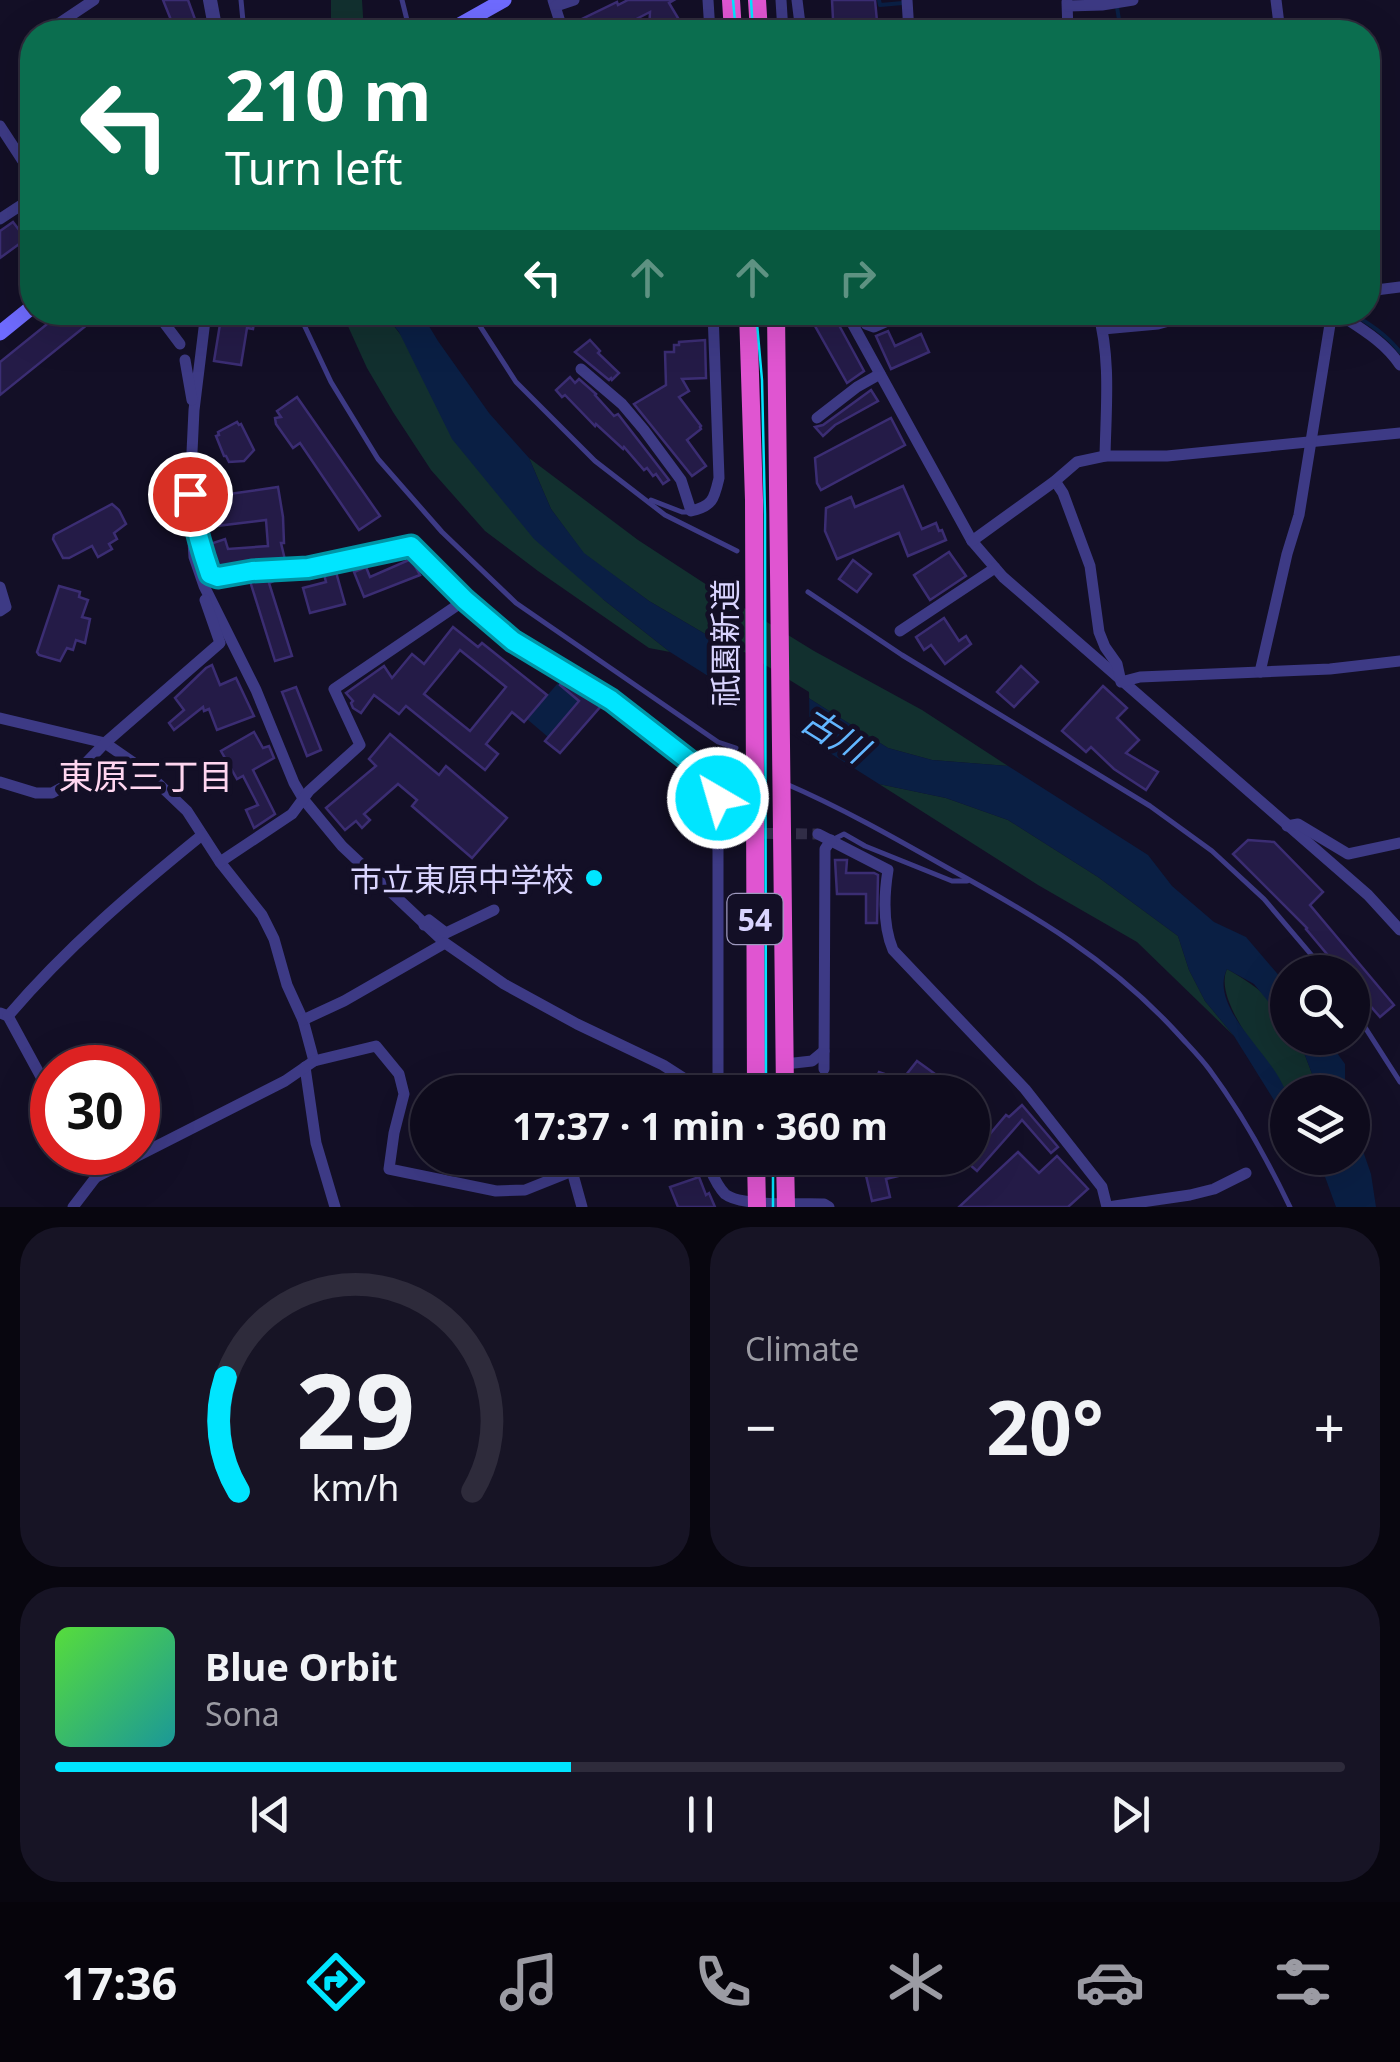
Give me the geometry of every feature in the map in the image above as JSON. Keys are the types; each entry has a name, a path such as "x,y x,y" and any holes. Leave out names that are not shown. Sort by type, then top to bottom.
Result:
{"highway":[{"name":"祇園新道","path":"748,325 754,500 745,747 755,1075"},
{"name":"祇園新道","path":"776,325 785,1075"},
{"path":"756,1175 757,1205"},
{"path":"785,1175 786,1205"}],"main road":[{"path":"468,20 504,0"},
{"path":"0,333 20,317"}],"street":[{"path":"64,20 94,0"},
{"path":"555,3 574,0"},
{"path":"767,0 782,4"},
{"path":"1067,3 1102,5 1132,0"},
{"path":"0,126 20,157"},
{"path":"166,325 180,344"},
{"path":"204,325 194,410 190,494 194,557 304,800 342,846 445,943 504,984 680,1075"},
{"path":"581,369 622,404 644,430 682,480 691,512 704,508 715,498 719,478 713,325"},
{"path":"853,325 972,541 995,568 1368,895 1400,930"},
{"path":"1102,325 1107,358 1104,456"},
{"path":"1103,329 1147,325"},
{"path":"1260,672 1299,515 1332,325"},
{"path":"1354,325 1380,342 1400,365"},
{"path":"185,360 194,410"},
{"path":"817,418 880,374"},
{"path":"972,541 1077,462 1104,456 1167,456 1400,432"},
{"path":"1055,481 1090,566 1099,632 1117,664 1121,682"},
{"path":"192,516 210,574 218,577 308,568 411,546 513,641 611,700 714,780 724,833 718,1075"},
{"path":"900,631 995,568"},
{"path":"0,782 36,793 63,788 105,743 220,643 206,606 204,586"},
{"path":"0,587 6,606 0,610"},
{"path":"220,862 292,814 310,791 360,745 334,689 465,600"},
{"path":"1121,682 1400,661"},
{"path":"0,718 105,743 144,770 186,810 220,862 262,914 303,1020 316,1143 335,1207"},
{"path":"1287,826 1298,824 1348,854 1400,843"},
{"path":"818,834 888,870 887,936 894,950 1025,1089 1102,1187 1108,1207 1190,1195 1214,1189 1246,1173"},
{"path":"30,1060 4,1014 116,905 202,835"},
{"path":"824,1069 825,849 831,840"},
{"path":"424,924 430,920 446,933 494,910"},
{"path":"303,1020 344,1002 445,943"},
{"path":"73,1207 96,1176 284,1081 310,1064 376,1046 399,1074 404,1094 389,1170 410,1174"},
{"path":"785,1064 812,1061 824,1051"},
{"path":"414,1175 496,1191 525,1190 562,1175"},
{"path":"573,1175 582,1207"},
{"path":"713,1175 729,1198 757,1205 829,1207"}],"lane":[{"path":"304,325 331,382 378,458 442,532 516,604 718,742 745,747"},
{"path":"479,325 516,382 596,461 665,515 737,552"},
{"path":"642,497 691,512"},
{"path":"808,592 1150,806 1212,851 1264,899 1312,955"},
{"path":"782,773 1033,916 1098,959 1156,1010 1208,1068 1263,1152 1290,1207"},
{"path":"831,840 844,834 952,881 972,881"},
{"path":"1370,1034 1400,1082"}],"green space":[{"path":"331,0 362,0 363,20 331,20"},
{"path":"347,325 393,325 604,600 670,652 649,648 485,531 431,470 367,368"},
{"path":"529,458 638,540 707,585 814,651 922,710 1008,766 932,760 888,748 649,601 584,554 551,509"},
{"path":"879,784 946,798 1008,820 1098,877 1178,936 1205,1001 1234,1036 1137,942 1038,885"},
{"path":"1227,969 1270,1001 1270,1055 1305,1055 1313,1075 1273,1075 1235,1015 1225,983"}],"water":[{"name":"古川","path":"393,325 428,325 489,413 529,458 551,509 584,553 649,601 888,748 932,760 1008,766 1148,855 1172,886 1214,922 1246,937 1270,965 1270,1004 1254,984 1227,969 1224,985 1235,1017 1277,1075 1270,1075 1270,1094 1234,1036 1205,1001 1178,936 1098,877 1008,820 946,798 879,784 670,652 534,539 452,439"},
{"path":"558,683 579,701 548,737 527,719"},
{"path":"1305,1055 1338,1055 1345,1064 1345,1075 1313,1075"},
{"path":"1370,1171 1376,1207 1336,1207 1324,1175 1370,1175"}],"pier":[{"path":"725,640 809,692 810,746 726,693"}],"building":[{"path":"163,0 188,0 195,20 171,20"},
{"path":"628,0 674,0 669,3 679,20 650,20 650,12 634,20 582,19 617,2 618,5"},
{"path":"832,0 875,0 877,20 817,20 833,19"},
{"path":"13,222 20,231 20,243 0,258 0,231"},
{"path":"46,325 87,325 0,395 0,362"},
{"path":"220,325 254,325 253,329 247,328 241,365 214,361"},
{"path":"839,325 864,371 847,383 815,326"},
{"path":"888,331 895,346 921,334 929,352 891,369 876,336"},
{"path":"590,340 619,373 612,380 575,352"},
{"path":"705,340 706,378 682,379 689,391 679,397 701,426 687,440 706,466 692,476 634,404 666,385 665,352 674,352 674,345 679,342"},
{"path":"570,377 575,383 579,379 596,394 614,416 618,414 669,480 663,484 656,474 644,470 624,447 595,426 565,395 562,397 556,390"},
{"path":"871,390 878,401 823,436 815,427 823,425"},
{"path":"297,397 380,516 359,530 300,443 293,448 276,424 275,418 281,417 277,411"},
{"path":"891,418 905,445 821,490 815,458"},
{"path":"237,422 254,450 244,461 229,462 216,436"},
{"path":"903,486 922,529 936,523 946,540 908,556 899,533 837,559 825,531 826,508 851,497 855,507"},
{"path":"278,487 285,560 218,567 210,544 225,539 228,549 268,546 266,520 216,526 215,519 206,521 200,500"},
{"path":"112,504 126,524 114,533 117,539 109,544 112,549 98,557 92,546 63,558 54,535"},
{"path":"949,552 966,576 930,600 914,575"},
{"path":"411,559 420,575 364,597 354,572 366,567 370,577"},
{"path":"853,560 871,574 857,592 839,579"},
{"path":"336,572 345,604 310,613 303,588 326,582 324,574"},
{"path":"278,579 269,583 292,656 275,661 250,581"},
{"path":"59,586 80,592 79,597 88,600 82,617 90,619 85,643 76,640 73,650 67,648 60,661 37,652"},
{"path":"944,618 959,641 966,636 971,644 945,664 931,645 924,650 916,637"},
{"path":"453,627 478,647 482,643 547,695 524,722 512,712 486,744 498,754 485,770 406,706 399,714 374,695 361,713 353,708 346,693 384,666 392,678 412,654 424,664","holes":["460,650 506,687 470,731 424,694"]},
{"path":"212,665 220,685 236,678 254,716 217,730 209,709 204,711 203,707 174,730 169,723 184,710 175,698"},
{"path":"1021,666 1038,682 1014,707 997,692"},
{"path":"562,682 601,706 560,753 545,741 579,701 560,685"},
{"path":"1103,686 1127,708 1117,718 1139,740 1126,753 1158,772 1146,790 1114,769 1091,747 1086,752 1062,731"},
{"path":"296,687 321,750 307,756 282,692"},
{"path":"254,732 263,748 269,746 274,758 253,770 275,814 254,828 246,810 258,805 243,776 237,779 221,751"},
{"path":"390,734 439,775 446,766 507,818 472,858 412,806 417,800 398,784 364,814 370,820 362,828 356,821 345,830 326,808 376,766 369,759"},
{"path":"1248,840 1274,842 1323,892 1310,905 1352,955 1328,955 1307,928 1233,854"},
{"path":"835,860 847,860 846,873 878,875 877,923 866,923 866,894 837,894"},
{"path":"1370,976 1394,1005 1380,1017 1370,1006"},
{"path":"917,1061 936,1075 906,1075"},
{"path":"1022,1105 1058,1147 1051,1153 1022,1120 990,1156 990,1134 1006,1115 1009,1117"},
{"path":"1018,1152 1039,1173 1057,1156 1088,1189 1068,1207 959,1207"},
{"path":"866,1175 902,1175 886,1179 890,1197 872,1201"},
{"path":"699,1177 715,1207 678,1207 670,1187"}],"waterway":[{"path":"879,0 880,5 903,3"},
{"path":"1117,7 1119,20"},
{"path":"1369,325 1400,352"}],"tunnel":[{"path":"730,833 818,834"}],"tram line":[{"path":"733,0 735,20"},
{"path":"751,0 752,20"},
{"path":"757,325 765,514 766,1075"},
{"path":"773,1175 773,1207"}],"place":[{"name":"市立東原中学校","path":"594,878"}],"district":[{"name":"東原三丁目","path":"146,775"}],"route":[{"path":"190,494 204,559 210,574 218,577 308,568 411,546 513,641 611,700 714,780 718,798"}]}
